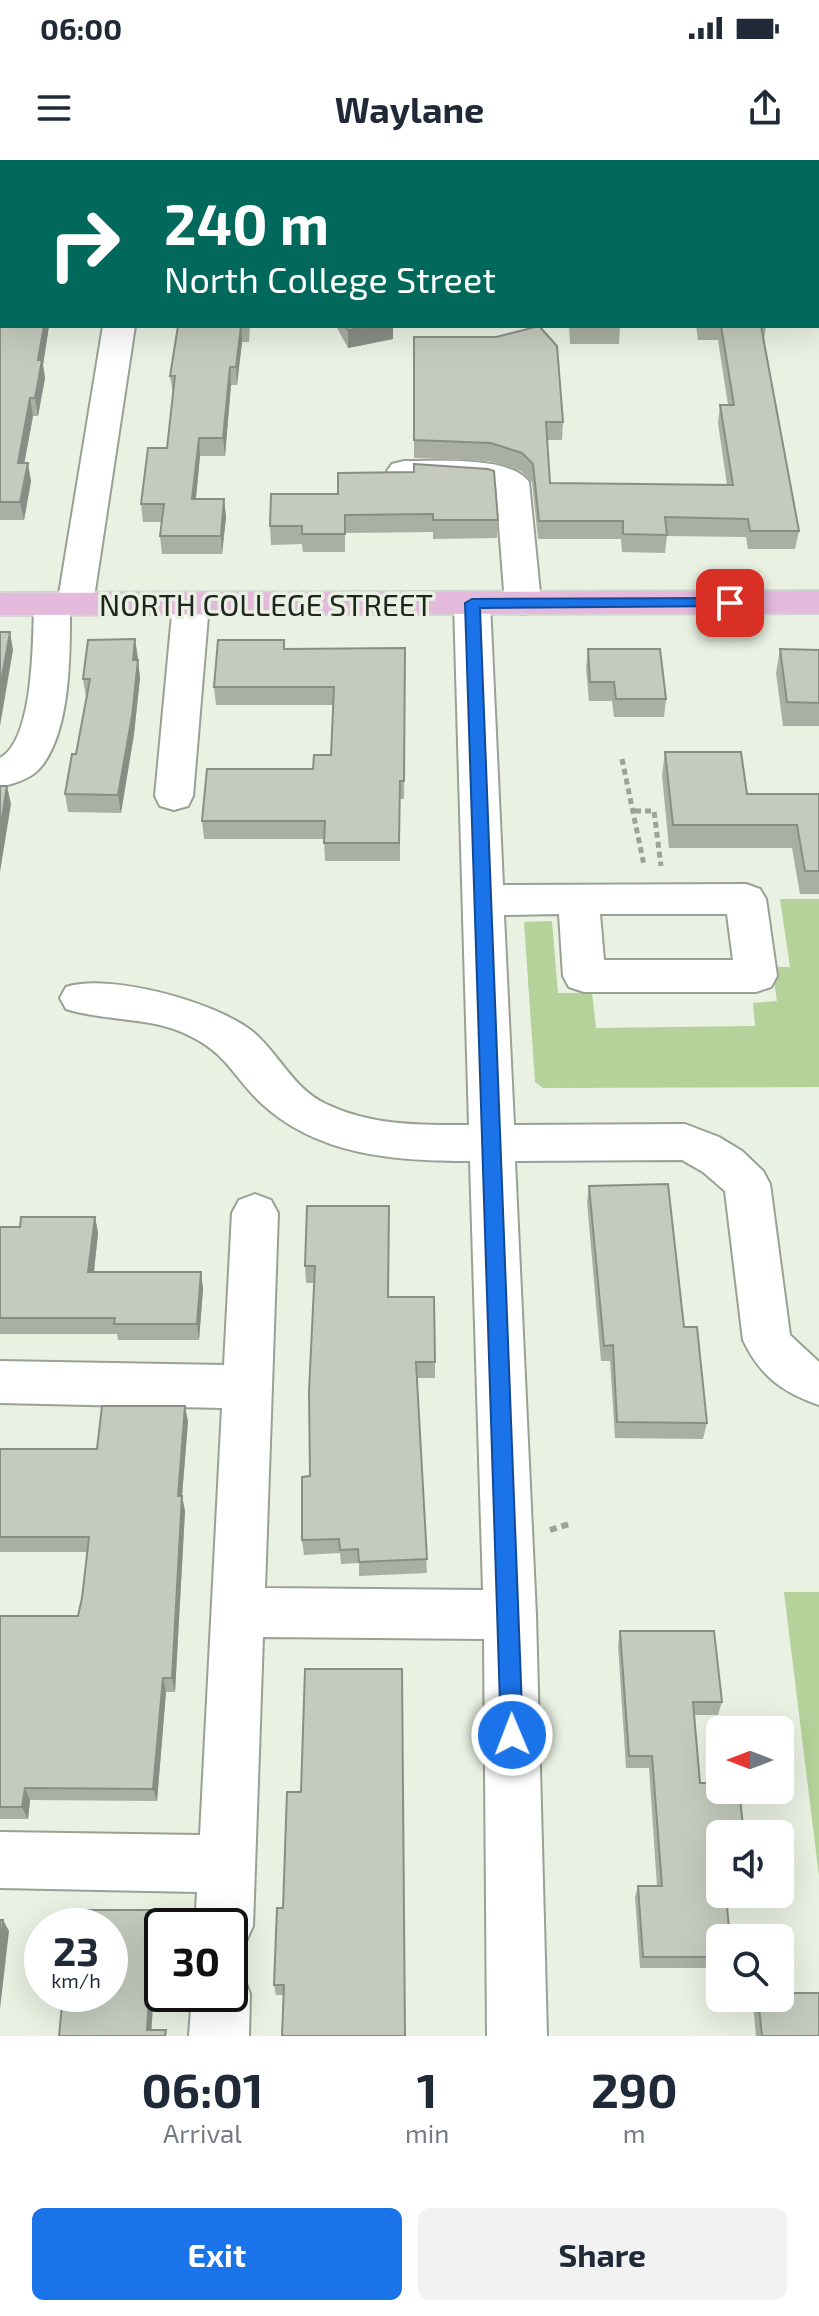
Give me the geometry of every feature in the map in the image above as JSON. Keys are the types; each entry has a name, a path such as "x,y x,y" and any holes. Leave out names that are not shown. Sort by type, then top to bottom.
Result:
{"main road":[{"name":"NORTH COLLEGE STREET","path":"0,604 819,602"}],"street":[{"path":"0,774 26,760 42,718 52,633 63,604 119,328"},
{"path":"404,471 494,474 512,482 523,603"},
{"path":"472,603 510,1615 517,2036"},
{"path":"174,796 191,604"},
{"path":"483,900 578,899"},
{"path":"81,998 165,1009 205,1024 238,1044 274,1089 307,1115 354,1134 404,1143 685,1142 710,1151 731,1166 747,1184 767,1340 778,1358 795,1373 819,1384"},
{"path":"225,1908 255,1213"},
{"path":"0,1382 248,1387"},
{"path":"238,1612 510,1615"},
{"path":"0,1860 227,1864"},
{"path":"219,2036 220,2012"}],"path":[{"path":"622,759 644,866"},
{"path":"635,811 654,811 661,866"}],"green space":[{"path":"780,899 819,899 819,1087 543,1088 535,1082 524,922 552,921 558,993 592,993 596,1028 755,1026 753,1003 777,1001 772,967 790,967"},
{"path":"784,1592 819,1592 819,1876"}],"building":[{"path":"0,328 44,328 35,398 30,398 18,463 28,463 20,502 0,502"},
{"path":"178,328 241,328 236,367 230,367 223,438 199,438 192,499 224,499 221,536 160,536 164,504 141,504 148,448 167,448 175,376 170,376"},
{"path":"541,328 557,346 563,422 546,422 550,483 733,485 720,405 734,405 721,328 761,328 799,531 750,531 748,519 665,517 667,535 623,534 623,521 539,521 533,464 522,453 491,443 414,440 414,337 496,337"},
{"path":"414,464 494,471 498,520 433,520 433,514 345,515 345,534 302,534 302,526 270,526 271,494 338,494 338,473 414,472"},
{"path":"0,632 10,632 0,688"},
{"path":"135,639 133,660 138,660 132,716 118,795 65,794 90,679 83,679 88,640"},
{"path":"218,640 284,640 284,649 405,648 404,781 400,781 399,843 324,843 325,821 202,821 207,769 313,769 314,755 331,755 334,687 214,687"},
{"path":"588,649 660,649 666,699 616,699 614,682 590,682"},
{"path":"780,649 819,650 819,703 787,702"},
{"path":"665,752 741,752 747,794 819,794 819,871 805,871 797,825 673,825"},
{"path":"0,786 7,786 0,830"},
{"path":"668,1184 684,1327 697,1327 707,1423 617,1422 613,1345 604,1346 589,1186"},
{"path":"307,1206 389,1206 388,1297 434,1297 435,1362 416,1362 427,1559 359,1562 358,1549 340,1550 339,1539 302,1540 302,1477 310,1476 309,1391 315,1266 305,1266"},
{"path":"21,1217 95,1217 88,1272 201,1272 197,1324 114,1324 115,1318 0,1318 0,1227 20,1227"},
{"path":"102,1406 185,1406 178,1496 182,1496 172,1678 163,1678 153,1789 25,1788 22,1807 0,1807 0,1616 78,1616 89,1537 0,1537 0,1449 97,1449"},
{"path":"620,1631 714,1631 722,1702 693,1702 700,1783 706,1783 706,1804 741,1804 742,1820 706,1820 706,1908 727,1908 729,1924 706,1924 706,1957 643,1957 638,1886 662,1886 652,1756 629,1756"},
{"path":"305,1669 402,1669 405,2036 282,2036 284,1985 274,1985 277,1908 283,1908 287,1792 301,1792"},
{"path":"128,1910 144,1910 144,2012 148,2012 147,2030 166,2030 165,2036 59,2036 61,2012 128,2012"},
{"path":"0,1920 3,1920 0,1949"},
{"path":"794,1993 819,1993 819,2036 762,2036 759,2012 794,2012"}],"route":[{"path":"512,1735 472,603 730,603"}]}
